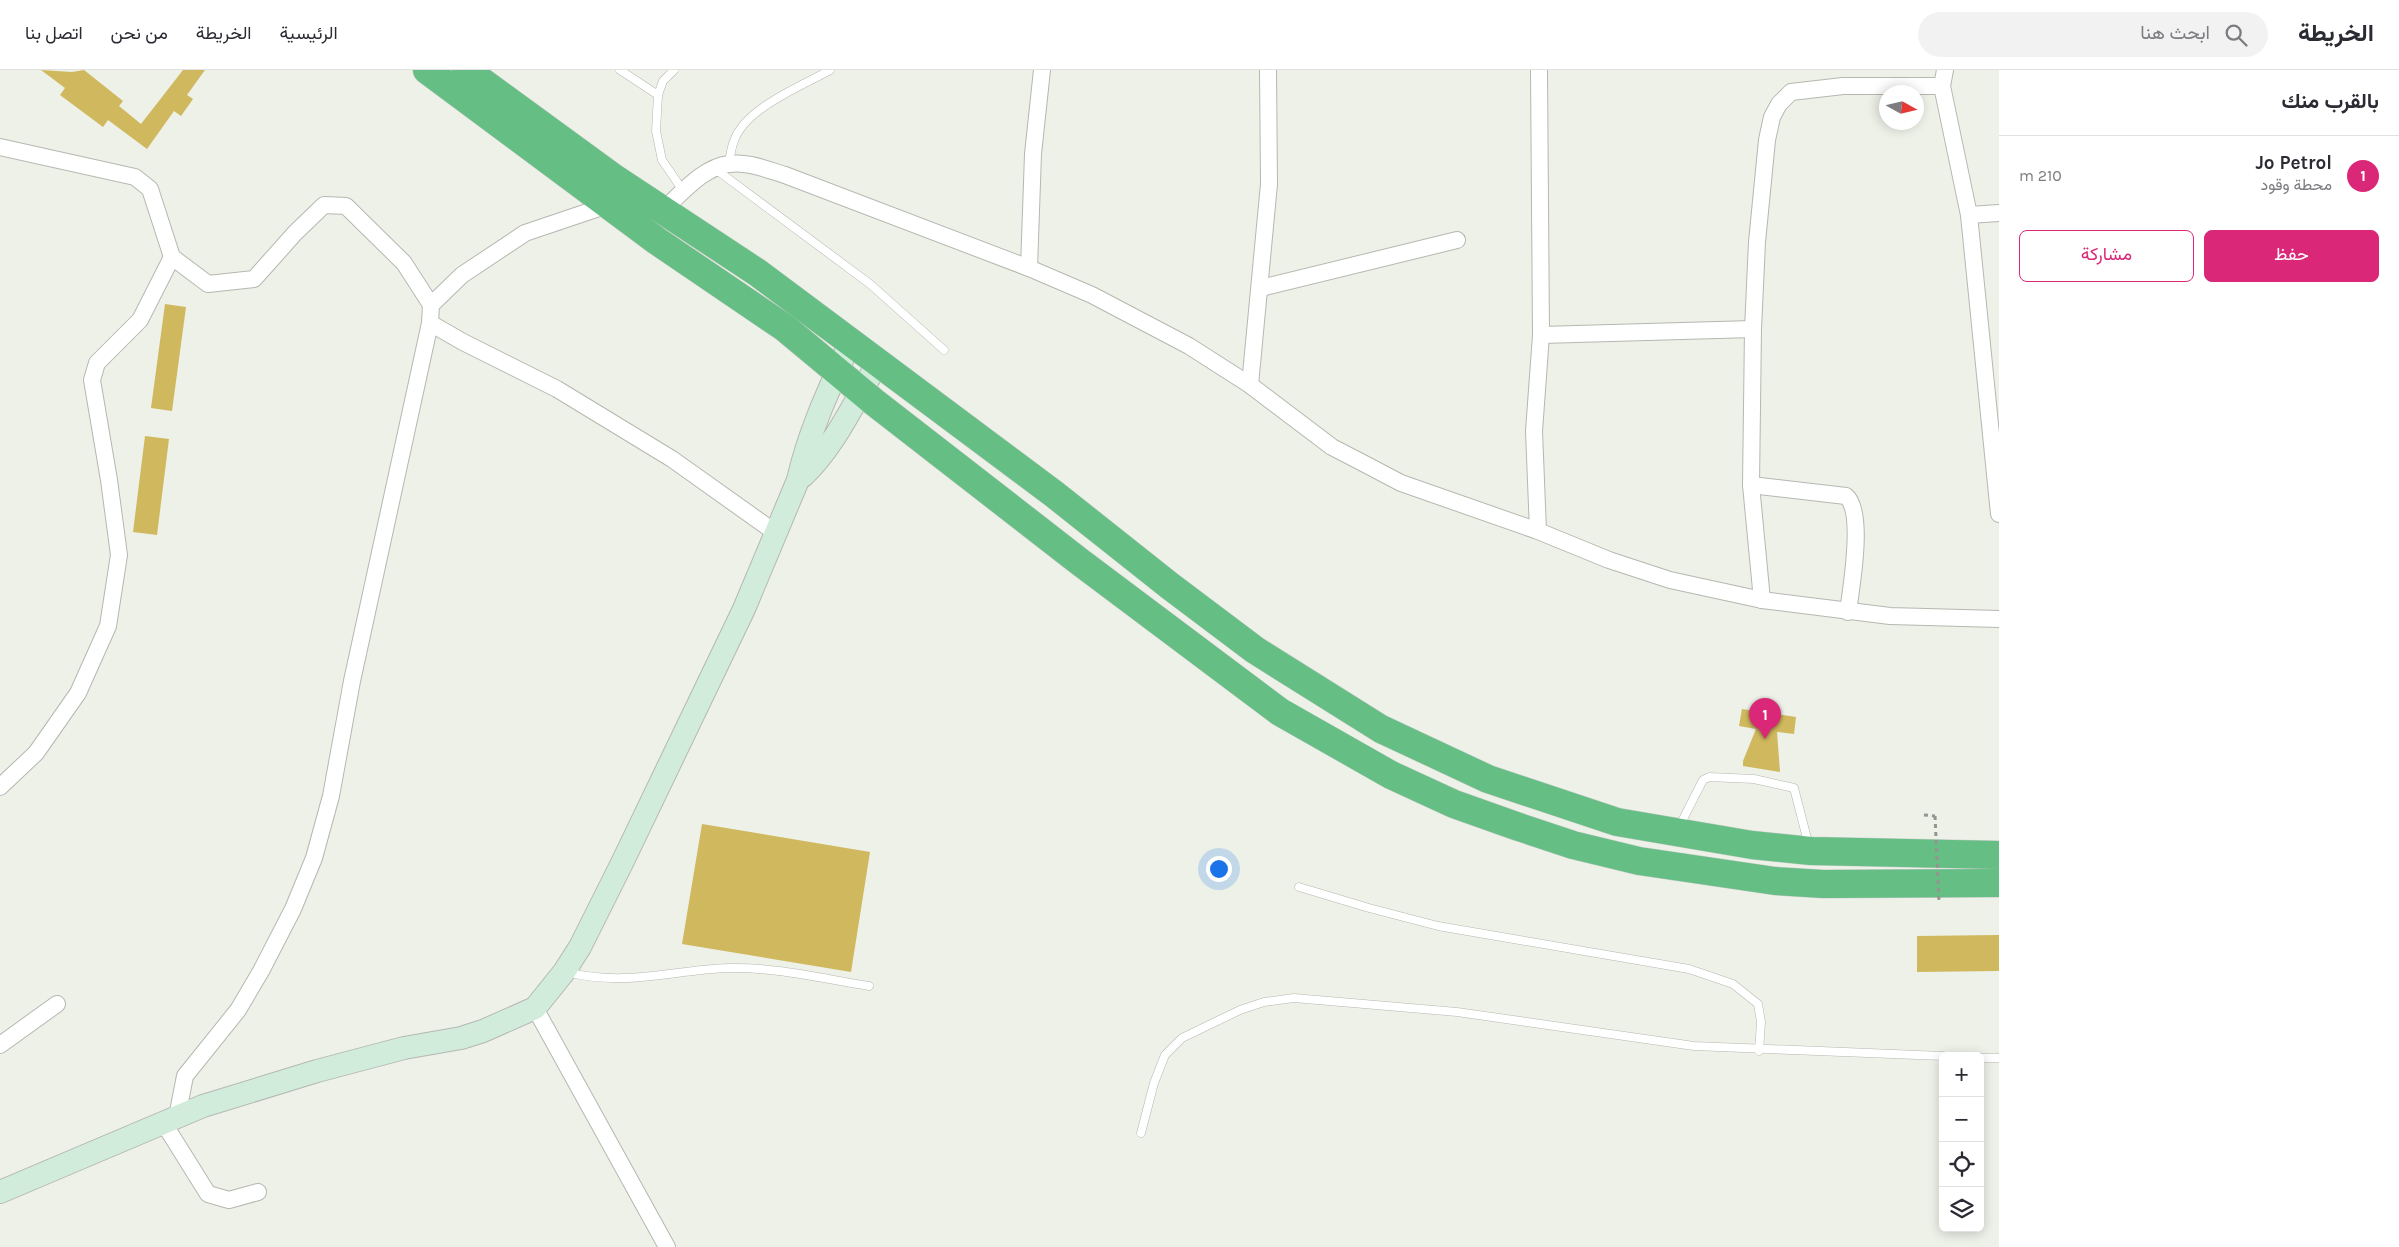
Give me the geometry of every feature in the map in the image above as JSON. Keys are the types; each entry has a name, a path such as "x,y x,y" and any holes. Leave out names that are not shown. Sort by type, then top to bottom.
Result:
{"highway":[{"path":"427,70 608,205 785,328 861,391 1088,568 1280,712 1391,774 1454,804 1573,845 1639,861 1716,874 1823,884 1999,884"},
{"path":"466,70 614,178 758,273 1062,500 1170,586 1255,650 1381,729 1488,779 1617,822 1675,834 1811,851 1999,855"}],"street":[{"path":"1029,268 1033,154 1042,70"},
{"path":"1250,385 1261,288 1269,184 1268,70"},
{"path":"1538,70 1541,335 1534,432 1538,531"},
{"path":"1762,600 1751,486 1753,329 1757,242 1767,140 1772,117 1779,104 1791,92 1944,78 1969,215 1999,514"},
{"path":"0,147 135,177 150,189 172,257 208,284 254,278 295,233 324,205 346,206 404,263 431,305 430,323 352,681 331,796 314,858 293,909 261,971 238,1010 185,1076 170,1120 208,1194 229,1200 258,1192"},
{"path":"663,210 684,192 721,166 747,165 785,175 1029,268 1092,295 1189,346 1250,385 1332,446 1361,462 1401,482 1538,531 1609,560 1670,580 1762,600 1890,616 1999,619"},
{"path":"431,305 462,275 526,233 608,205"},
{"path":"1969,215 1999,213"},
{"path":"1261,288 1457,240"},
{"path":"0,787 36,753 78,693 108,626 119,555 109,480 92,380 97,363 140,320 172,257"},
{"path":"430,323 463,342 557,389 672,459 776,533"},
{"path":"1541,335 1753,329"},
{"path":"0,1192 204,1106 317,1071 404,1048 476,1034 501,1025 535,1008 564,972 584,939 744,609 798,480 818,413 851,342"},
{"path":"798,480 816,462 878,363"},
{"path":"1751,486 1846,496 1851,500 1856,521 1848,612"},
{"path":"0,1045 57,1004"},
{"path":"535,1008 667,1247"}],"lane":[{"path":"620,70 658,96"},
{"path":"674,70 663,81 658,96 656,130 662,160 684,192"},
{"path":"830,70 769,104 748,119 734,140 721,166 870,284 944,350"},
{"path":"1675,834 1703,780 1709,777 1754,779 1794,788 1811,851"},
{"path":"1298,887 1438,926 1689,969 1733,984 1758,1004 1761,1022 1759,1050"},
{"path":"564,972 592,978 623,979 729,968 760,969 869,986"},
{"path":"1141,1133 1154,1083 1165,1055 1182,1038 1240,1010 1264,1002 1294,998 1457,1012 1694,1046 1939,1056"},
{"path":"1984,1058 1999,1058"}],"path":[{"path":"1924,815 1935,816 1939,902"}],"building":[{"path":"41,70 72,72 84,70 123,101 119,106 141,124 183,70 205,70 187,95 193,99 181,116 174,111 147,149 108,120 103,127 60,95 65,88"},
{"path":"165,304 186,307 172,411 151,408"},
{"path":"145,436 169,439 157,535 133,532"},
{"path":"1742,709 1796,717 1794,734 1777,732 1780,772 1743,766 1743,761 1756,729 1739,726"},
{"path":"702,824 870,852 851,972 682,944"},
{"path":"1999,935 1999,971 1917,972 1917,936"}],"place":[{"name":"Jo Petrol","path":"1765,739"}]}
